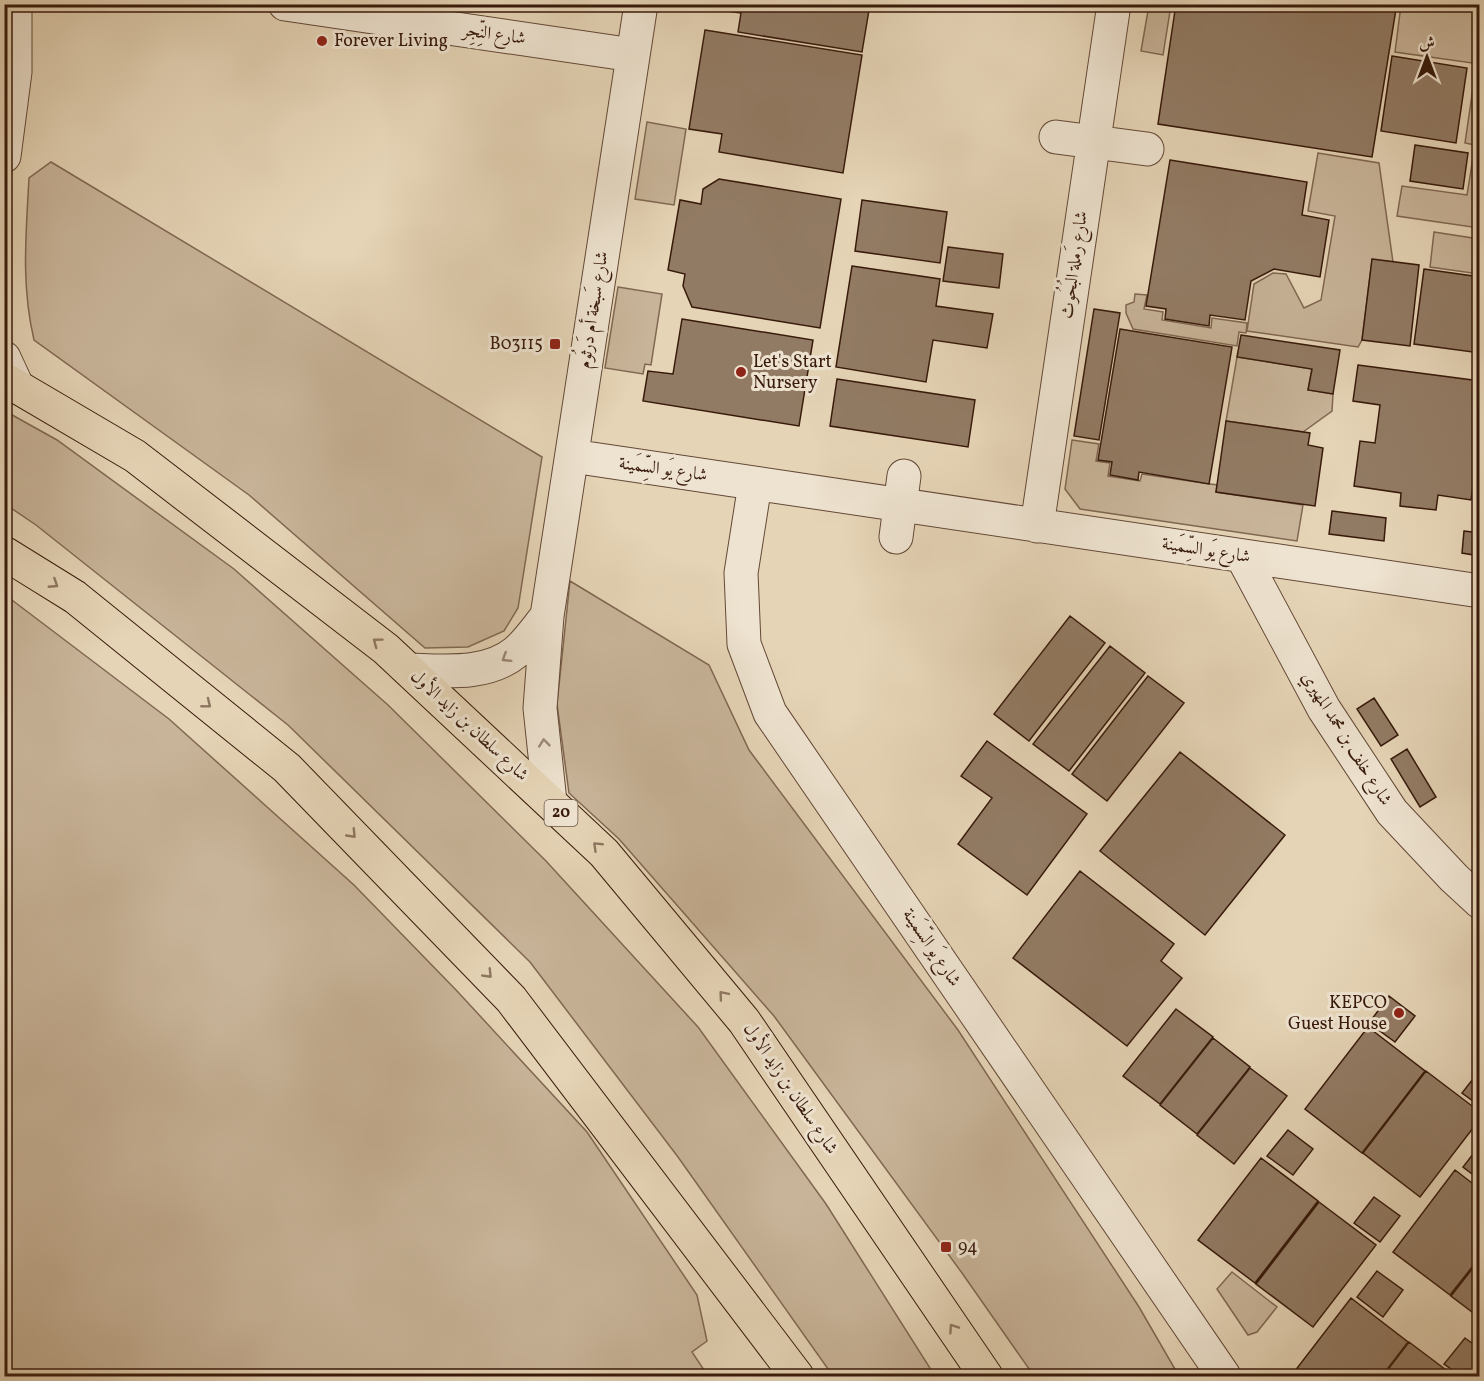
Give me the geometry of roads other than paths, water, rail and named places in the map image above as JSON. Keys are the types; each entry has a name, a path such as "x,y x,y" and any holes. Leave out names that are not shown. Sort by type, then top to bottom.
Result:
{"main road":[{"name":"شارع سلطان بن زايد الأول","path":"9,374 135,456 386,649 604,854 744,1021 986,1377"},
{"path":"4,552 75,597 287,768 511,999 797,1377"}],"street":[{"path":"4,156 15,72 15,4"},
{"name":"شارع النِّجِر","path":"285,4 633,55"},
{"name":"شارع سَبخة أم دَرثُوم","path":"550,802 540,708 547,616 641,4"},
{"name":"شارع رَملة البُحُوث","path":"1037,526 1114,4"},
{"path":"1056,137 1147,149"},
{"name":"شارع يَو السِّمَينة","path":"572,456 1479,591"},
{"name":"شارع يَو السِّمَينة","path":"755,484 741,573 744,644 770,712 1224,1377"},
{"name":"شارع خلف بن محمد المهيري","path":"1242,556 1324,709 1392,812 1479,902"},
{"path":"409,670 453,671 495,665 518,650 547,616"}],"place":[{"name":"Forever Living","path":"322,41"},
{"name":"B03115","path":"555,344"},
{"name":"Let's Start Nursery","path":"741,372"},
{"name":"KEPCO Guest House","path":"1399,1013"},
{"name":"94","path":"946,1247"}]}
